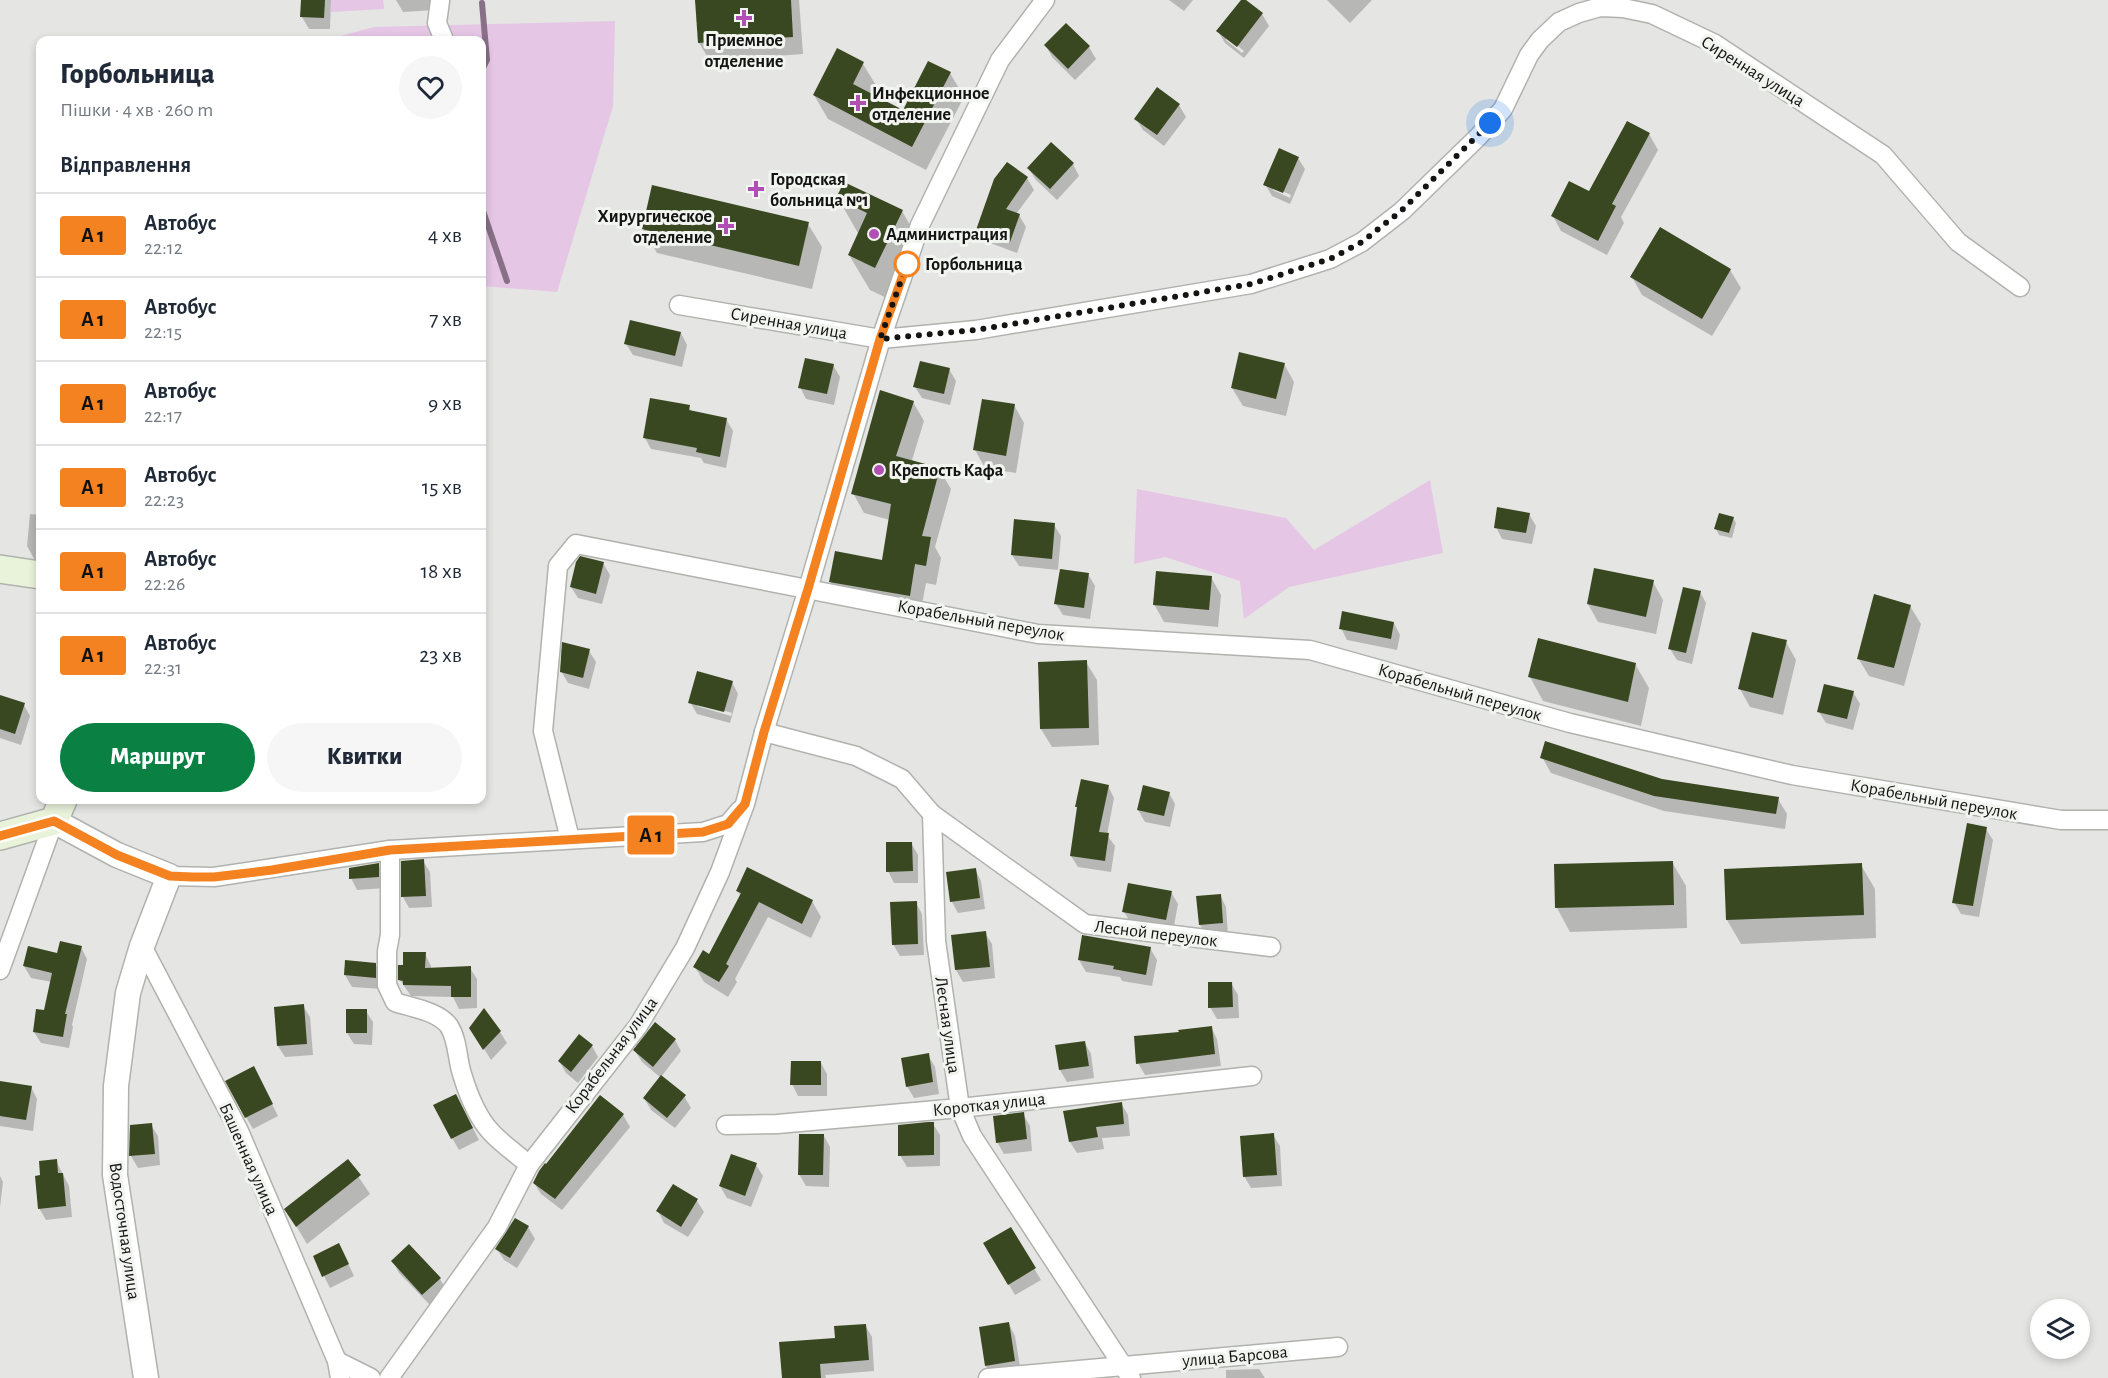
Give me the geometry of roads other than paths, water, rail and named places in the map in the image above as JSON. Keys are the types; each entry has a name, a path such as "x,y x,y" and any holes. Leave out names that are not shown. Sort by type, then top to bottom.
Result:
{"main road":[{"path":"0,570 36,574"},
{"path":"0,836 58,810"}],"street":[{"name":"Корабельная улица","path":"389,1378 497,1227 529,1165 638,1026 685,948 720,872 745,804 764,732 880,339 920,225 1000,60 1045,0"},
{"path":"440,1 437,23 442,36"},
{"name":"Сиренная улица","path":"679,305 880,339 976,330 1251,284 1330,259 1362,242 1401,211 1478,137 1503,109 1529,55 1540,40 1559,22 1600,7 1623,8 1652,14 1715,44 1854,135 1883,155 1958,242 2020,287"},
{"name":"Корабельный переулок","path":"570,839 543,731 558,566 576,544 1038,634 1310,650 1570,723 1792,775 2061,820 2108,820"},
{"path":"764,732 856,756 902,779 932,814"},
{"path":"0,970 58,810 117,855 170,876 225,876 390,850 703,832 728,824 745,804"},
{"name":"Лесной переулок","path":"932,814 1085,924 1271,947"},
{"name":"Лесная улица","path":"932,814 936,941 960,1108 972,1136 1127,1372"},
{"path":"390,850 390,935 387,951 387,986 395,1002 435,1014 448,1026 458,1050 461,1073 473,1103 490,1131 529,1165"},
{"name":"Водосточная улица","path":"146,1378 115,1175 116,1086 128,993 142,946 170,876"},
{"name":"Башенная улица","path":"142,946 239,1131 338,1370"},
{"name":"Короткая улица","path":"726,1125 777,1124 960,1108 1252,1076"},
{"name":"улица Барсова","path":"988,1378 1127,1372 1338,1347"},
{"path":"338,1370 371,1378"}],"waterway":[{"path":"482,3 485,36"},
{"path":"486,49 486,62"},
{"path":"486,220 507,281"}],"place":[{"name":"Приемное отделение","path":"744,18"},
{"name":"Инфекционное отделение","path":"858,103"},
{"name":"Городская больница №1","path":"756,189"},
{"name":"Хирургическое отделение","path":"726,226"},
{"name":"Администрация","path":"874,234"},
{"name":"Горбольница","path":"907,264"},
{"name":"Крепость Кафа","path":"879,470"}]}
